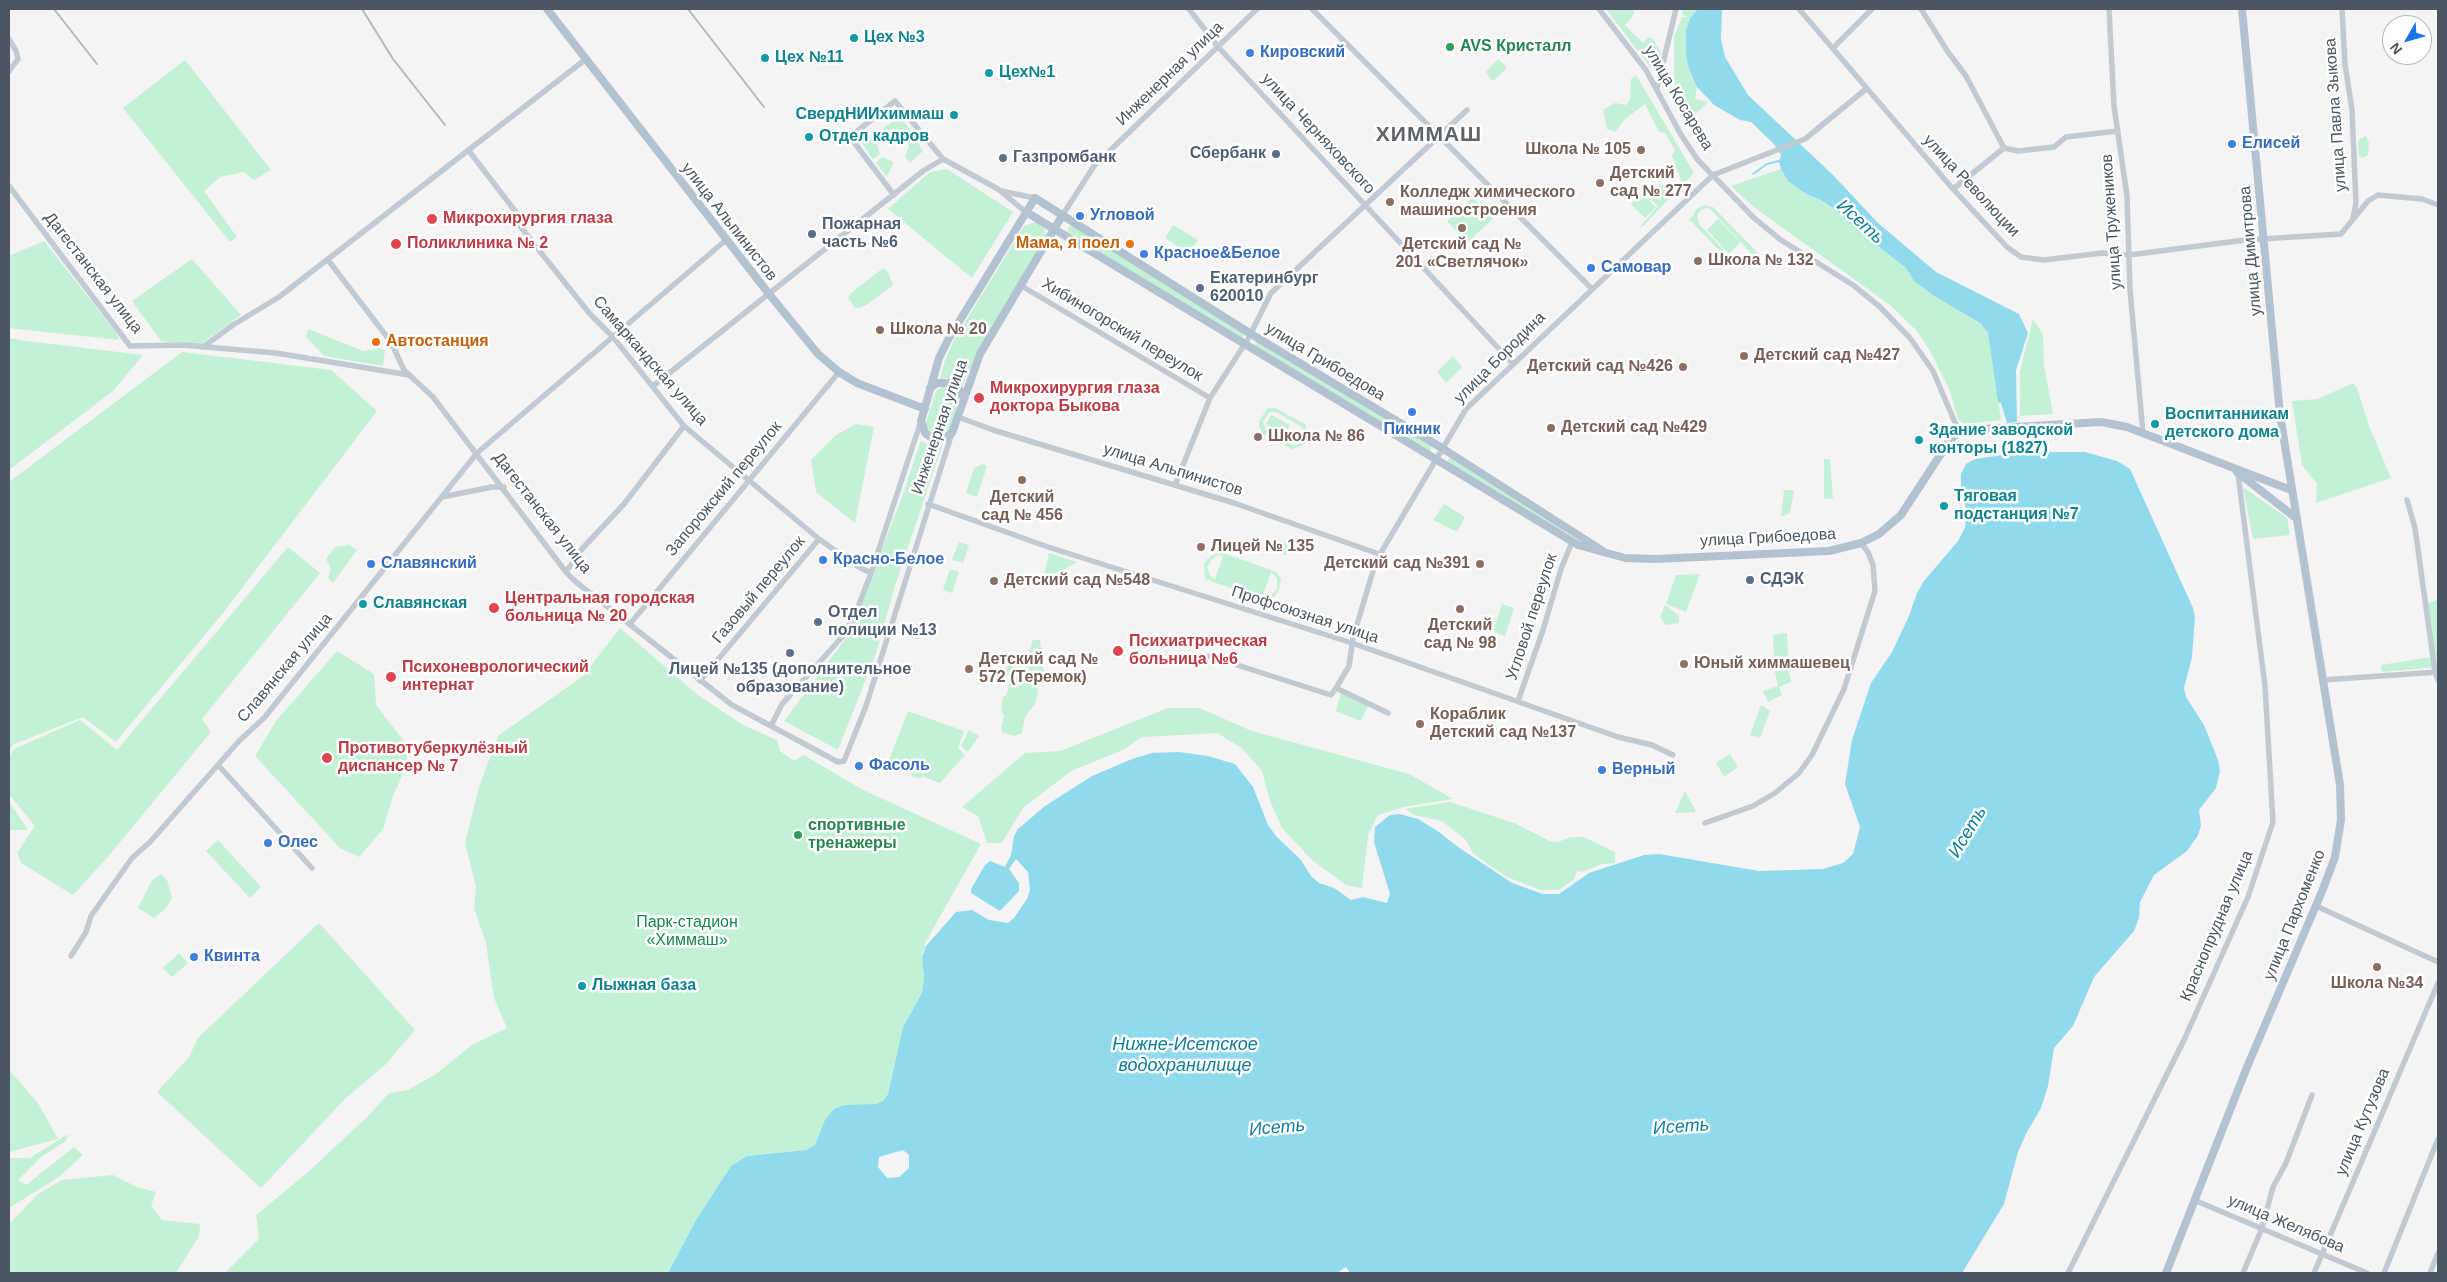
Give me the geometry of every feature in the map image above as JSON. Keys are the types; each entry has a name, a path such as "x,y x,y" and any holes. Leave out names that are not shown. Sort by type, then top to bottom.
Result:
{"main road":[{"name":"улица Альпинистов","path":"547,9 726,240 818,354 857,383 925,409"},
{"name":"улица Димитрова","path":"2242,9 2280,415 2291,490"},
{"name":"улица Грибоедова","path":"1035,198 1251,334 1442,448 1606,554"},
{"name":"Инженерная улица","path":"921,421 930,388 949,338 1035,198"},
{"name":"улица Грибоедова","path":"1026,212 1572,542 1581,547 1606,554 1635,559 1774,554 1829,551 1861,543 1879,534 1901,515 1946,446 1959,432"},
{"name":"Инженерная улица","path":"952,433 963,397 980,354 1062,216"},
{"path":"930,388 937,383 950,383 959,390 963,397"},
{"path":"921,421 925,433 933,439 943,440 952,433"},
{"path":"1959,432 2000,427 2101,422 2127,427 2291,490"},
{"path":"2229,466 2296,518"},
{"name":"улица Пархоменко","path":"2166,1273 2247,1067 2335,857 2341,820 2340,785 2291,490"}],"street":[{"name":"улица Черняховского","path":"1189,9 1219,48 1513,364"},
{"name":"Инженерная улица","path":"1062,216 1094,166 1219,48 1257,9"},
{"path":"1312,9 1592,289"},
{"name":"улица Косарева","path":"1598,9 1630,47 1657,88 1689,148 1713,175 1753,217 1789,245 1853,285 1880,307 1910,338 1933,371 1959,432"},
{"path":"1657,88 1676,9"},
{"name":"улица Революции","path":"1799,9 1953,189 2007,247 2021,257 2044,260 2102,253 2129,255 2264,239 2341,234 2368,200 2378,195 2422,199 2438,206"},
{"path":"1832,48 1872,9"},
{"path":"1921,9 1948,52 1966,76 2004,148"},
{"name":"улица Тружеников","path":"2110,9 2114,106 2127,196 2129,255 2143,433"},
{"name":"улица Павла Зыкова","path":"2342,9 2352,110 2356,203 2352,220"},
{"path":"9,39 16,51 18,60 9,71"},
{"path":"203,347 226,329 279,297 469,152 586,59"},
{"name":"улица Бородина","path":"1336,688 1349,666 1352,643 1379,554 1466,409 1713,175 1805,139 1866,89"},
{"path":"653,386 894,195 931,165 943,159 895,101 850,137 894,195"},
{"path":"1175,485 1210,398 1245,345 1271,293 1467,110"},
{"path":"2004,148 2018,151 2054,147 2066,137 2118,130"},
{"path":"1953,189 2004,148"},
{"name":"Самаркандская улица","path":"469,152 519,216 518,223 530,239 590,314 613,337 684,426 819,539 857,566 871,572"},
{"name":"улица Грибоедова","path":"943,159 999,190 1026,212"},
{"name":"Дагестанская улица","path":"9,186 130,346 203,347 276,353 409,375"},
{"name":"улица Грибоедова","path":"999,190 1035,198"},
{"name":"Славянская улица","path":"71,956 86,932 91,916 132,858 240,741 264,718 477,453 726,240"},
{"name":"Дагестанская улица","path":"328,260 391,342 402,366 409,375 427,390 504,487 566,572 732,705 838,762 844,761"},
{"name":"Хибиногорский переулок","path":"1020,284 1210,398"},
{"name":"Запорожский переулок","path":"630,624 748,479 840,372"},
{"name":"улица Альпинистов","path":"958,417 993,430 1234,503 1379,554"},
{"name":"Инженерная улица","path":"771,726 782,704 848,630 871,572 921,421"},
{"path":"566,572 581,550 624,504 684,426"},
{"name":"Инженерная улица","path":"844,761 876,678 928,504 952,433"},
{"name":"Краснопрудная улица","path":"2068,1273 2200,1003 2248,897 2273,822 2265,686 2238,474"},
{"path":"440,498 446,495 492,487 504,487"},
{"path":"2407,500 2416,528 2438,680"},
{"name":"Профсоюзная улица","path":"928,504 1048,546 1352,643 1618,737 1652,745 1672,755"},
{"name":"Газовый переулок","path":"700,681 819,539"},
{"name":"Угловой переулок","path":"1518,701 1544,630 1561,569 1572,542"},
{"path":"1705,822 1753,806 1775,793 1799,773 1812,755 1844,690 1875,591 1873,564 1868,552 1861,543"},
{"path":"1209,656 1331,695 1336,688 1388,713"},
{"path":"2323,680 2437,672"},
{"path":"218,765 312,868"},
{"path":"2316,906 2438,962"},
{"name":"улица Кутузова","path":"2314,1273 2438,983"},
{"path":"2243,1273 2262,1228 2273,1187 2286,1163 2312,1095"},
{"path":"2384,1273 2438,1139"},
{"name":"улица Желябова","path":"2194,1200 2367,1273"},
{"path":"2430,1273 2438,1253"}],"green space":[{"path":"1606,9 1634,9 1633,16 1625,25 1643,43 1649,37 1653,39 1662,54 1657,66 1651,68"},
{"path":"1682,9 1698,9 1690,18 1686,30 1686,56 1689,69 1697,87 1695,99 1708,102 1689,117 1674,81 1674,37 1682,17 1688,17 1683,15"},
{"path":"1498,59 1506,66 1506,69 1493,81 1486,72"},
{"path":"185,60 271,170 254,180 244,172 220,177 204,191 237,237 230,242 123,108"},
{"path":"1636,75 1694,173 1639,228 1658,206 1643,193 1645,187 1674,184 1681,180 1672,155 1675,150 1665,133 1659,132 1645,104 1625,119 1615,132 1607,129 1603,110 1615,103 1626,105 1630,99 1631,79"},
{"path":"899,117 911,130 905,134 894,129 885,133 882,129"},
{"path":"879,131 882,134 877,145 880,154 873,159 863,145"},
{"path":"913,135 923,151 910,163 905,157 909,146 907,138"},
{"path":"2366,136 2369,143 2368,155 2362,158 2359,156 2358,140"},
{"path":"882,157 894,162 887,177 876,163"},
{"path":"947,169 1013,212 972,278 888,209 930,172"},
{"path":"1781,169 1789,181 1806,194 1821,200 1836,210 1856,229 1906,268 1914,281 1984,327 1988,333 2001,420 1964,424 1958,419 1950,391 1929,349 1916,330 1890,305 1755,208 1731,186"},
{"path":"1641,193 1656,207 1645,218 1631,204"},
{"path":"1473,197 1493,219 1467,243 1447,221"},
{"path":"1704,205 1713,207 1760,255 1757,259 1754,257 1749,266 1743,268 1734,266 1689,219 1693,216 1696,209","holes":["1707,208 1749,251 1750,256 1747,263 1740,264 1735,262 1699,224 1697,215 1701,210"]},
{"path":"1718,219 1740,242 1729,254 1707,230"},
{"path":"1036,222 1044,228 1046,237 978,351 962,387 946,378 940,379 945,360 953,342 1024,226"},
{"path":"1071,224 1246,333 1241,340 1067,231"},
{"path":"1173,225 1198,240 1190,254 1165,238"},
{"path":"44,241 115,331 119,340 9,328 9,256"},
{"path":"192,259 241,315 200,345 161,341 132,301"},
{"path":"883,268 888,272 893,285 868,304 855,308 848,298 851,293"},
{"path":"2033,319 2043,334 2044,365 2053,414 2020,416 2020,371"},
{"path":"308,329 363,351 379,348 385,350 383,366 324,356 306,337"},
{"path":"9,338 143,355 113,391 9,470"},
{"path":"1257,340 1433,445 1429,453 1253,347"},
{"path":"182,352 331,370 377,411 223,613 116,742 83,717 14,744 9,750 9,482"},
{"path":"1453,356 1462,367 1446,383 1437,372"},
{"path":"2353,383 2357,388 2369,426 2391,478 2316,503 2317,484 2302,465 2292,401 2318,399"},
{"path":"946,385 955,388 960,394 949,433 945,437 934,436 925,426 936,391"},
{"path":"1268,408 1275,408 1305,424 1309,436 1304,445 1292,449 1263,434 1259,427 1259,421","holes":["1270,412 1276,412 1302,427 1305,435 1297,445 1293,445 1266,430 1263,421"]},
{"path":"1271,415 1290,425 1284,435 1266,424"},
{"path":"856,424 874,427 855,523 816,492 811,460 836,435"},
{"path":"921,440 929,446 942,446 895,586 876,653 838,750 784,721 849,634 902,497"},
{"path":"1450,456 1565,529 1563,533 1446,464"},
{"path":"1824,459 1830,459 1833,498 1824,499"},
{"path":"982,464 987,466 977,497 966,493 974,468"},
{"path":"2243,487 2287,518 2290,535 2253,539"},
{"path":"1784,490 1794,490 1790,513 1781,517"},
{"path":"1444,504 1465,517 1457,532 1433,520"},
{"path":"1272,538 1290,544 1286,555 1268,549"},
{"path":"959,542 969,545 963,563 952,560"},
{"path":"349,545 357,550 333,583 328,578 331,569 326,559 335,547"},
{"path":"288,547 320,573 202,719 211,732 106,859 73,895 21,863 17,853 35,826 9,794 9,757 14,749 80,720 117,750"},
{"path":"1221,552 1276,572 1281,578 1279,590 1274,597 1259,598 1205,579 1204,563 1211,556","holes":["1219,555 1223,557 1215,579 1211,577 1207,567 1212,559","1271,572 1277,578 1277,589 1273,593 1263,595"]},
{"path":"1049,553 1077,562 1048,578 1044,576"},
{"path":"950,569 959,572 952,593 943,590"},
{"path":"1700,574 1686,612 1666,604 1676,575"},
{"path":"2438,599 2438,667 2382,672 2381,665 2430,657 2428,604"},
{"path":"1502,604 1514,608 1505,636 1493,631"},
{"path":"1665,605 1679,616 1679,623 1666,625 1660,617"},
{"name":"Парк-стадион «Химмаш»","path":"620,628 698,695 743,725 777,740 780,751 794,761 804,755 861,789 981,844 924,945 926,946 922,954 924,978 922,993 903,1027 888,1094 883,1101 819,1136 815,1145 806,1150 747,1156 731,1166 696,1220 668,1273 225,1273 259,1239 256,1215 307,1173 369,1115 389,1093 408,1090 436,1074 472,1045 507,1028 494,998 486,943 474,908 476,887 465,843 479,787 498,736 583,676"},
{"path":"1787,633 1788,656 1774,659 1773,635"},
{"path":"1033,640 1040,640 1044,676 1039,677 1036,682 1038,692 1035,704 1025,717 1022,733 1014,736 1003,733 1001,729 1004,716 1001,711 1003,697 1007,694 1010,677 1005,673 1013,657 1018,660 1021,679 1031,676 1026,661"},
{"name":"Противотуберкулёзный диспансер № 7","path":"337,651 374,674 376,705 403,740 408,762 393,796 383,829 359,857 340,848 255,756 276,721"},
{"path":"1788,668 1791,682 1779,687 1782,695 1768,702 1763,691 1778,686 1775,672"},
{"path":"1341,693 1368,706 1361,721 1336,711"},
{"path":"1761,705 1770,711 1760,738 1750,735"},
{"path":"1168,708 1199,708 1252,731 1409,774 1453,799 1403,807 1378,815 1368,835 1362,888 1346,885 1312,860 1282,828 1270,801 1262,771 1242,748 1217,733 1142,737 1123,750 1071,771 1023,808 1002,843 987,843 978,816 962,807 1025,753 1060,751"},
{"path":"908,711 964,731 958,748 965,755 940,783 922,776 920,779 911,776 912,772 888,763"},
{"path":"969,730 979,736 968,752 961,746"},
{"path":"1730,754 1738,767 1724,777 1716,763"},
{"path":"1685,791 1696,812 1675,813"},
{"path":"9,802 28,830 9,830"},
{"path":"1450,802 1514,823 1550,841 1558,842 1571,837 1584,837 1615,852 1615,863 1602,864 1582,872 1577,871 1574,879 1559,890 1541,890 1507,877 1489,865 1473,853 1466,840 1442,821 1414,815 1405,809"},
{"path":"218,840 261,887 250,898 206,851"},
{"path":"161,874 167,880 172,898 166,908 154,918 138,908 152,880"},
{"path":"319,923 415,1030 386,1064 345,1099 261,1188 157,1092 189,1057 198,1038"},
{"path":"179,953 188,963 172,977 163,968"},
{"path":"9,1070 38,1103 58,1139 9,1152"},
{"path":"68,1134 66,1141 41,1157 18,1180 26,1185 74,1147 83,1155 59,1177 9,1208 9,1158 30,1158"},
{"path":"113,1175 137,1187 156,1192 151,1206 162,1220 200,1224 199,1236 176,1273 9,1273 9,1224 38,1194 62,1180"}],"water":[{"name":"Исеть","path":"1698,9 1722,9 1721,39 1725,57 1748,95 1833,175 1878,223 1936,272 2019,314 2028,333 2016,370 2017,422 2007,423 2001,403 1998,402 1988,333 1981,324 1933,295 1914,281 1906,268 1856,229 1836,210 1821,200 1806,194 1788,181 1779,162 1781,155 1774,144 1751,122 1740,120 1714,105 1697,87 1689,69 1686,56 1686,30 1690,18"},
{"name":"Нижне-Исетское водохранилище","path":"2025,452 2085,452 2117,461 2130,469 2193,608 2195,617 2192,657 2184,688 2186,697 2204,725 2218,760 2220,771 2216,788 2199,810 2201,826 2198,835 2187,851 2154,875 2140,902 2139,918 2134,931 2094,977 2073,1026 2054,1048 2048,1086 2041,1108 2018,1152 2004,1204 1962,1273 1350,1273 1346,1267 1337,1273 668,1273 696,1220 731,1166 747,1156 806,1150 815,1145 825,1120 834,1109 845,1105 876,1104 883,1101 888,1094 903,1027 922,993 924,978 922,957 926,946 956,912 972,910 989,920 1008,923 1014,918 1027,899 1030,890 1028,872 1016,859 1009,869 1019,883 1019,891 1000,911 971,893 971,889 985,865 990,861 1005,867 1011,855 1014,836 1018,829 1045,806 1092,776 1132,759 1152,753 1179,752 1208,756 1235,764 1253,787 1268,825 1276,836 1301,860 1311,876 1319,883 1334,888 1351,900 1363,897 1387,903 1390,894 1374,842 1375,827 1390,815 1400,814 1418,819 1512,883 1543,894 1559,894 1589,873 1644,855 1659,854 1759,871 1823,869 1843,863 1853,854 1860,827 1845,784 1852,740 1871,683 1892,652 1909,616 1917,593 1924,581 1958,541 1965,528 1967,514 1961,485 1961,474 1966,464 1975,459","holes":["903,1150 909,1155 909,1168 899,1177 887,1178 878,1167 879,1157"]}],"waterway":[{"path":"1753,174 1767,164 1779,161"}],"railway":[{"path":"54,9 97,64"},
{"path":"362,9 393,59 445,125"},
{"path":"688,9 764,107"}],"place":[{"name":"Цех №3","path":"854,38"},
{"name":"AVS Кристалл","path":"1450,47"},
{"name":"Кировский","path":"1250,53"},
{"name":"Цех №11","path":"765,58"},
{"name":"Цех№1","path":"989,73"},
{"name":"СвердНИИхиммаш","path":"954,115"},
{"name":"Отдел кадров","path":"809,137"},
{"name":"Елисей","path":"2232,144"},
{"name":"Школа № 105","path":"1641,150"},
{"name":"Сбербанк","path":"1276,154"},
{"name":"Газпромбанк","path":"1003,158"},
{"name":"Детcкий сад № 277","path":"1600,183"},
{"name":"Колледж химического машиностроения","path":"1390,202"},
{"name":"Угловой","path":"1080,216"},
{"name":"Микрохирургия глаза","path":"432,219"},
{"name":"Детский сад № 201 «Светлячок»","path":"1462,228"},
{"name":"Пожарная часть №6","path":"812,234"},
{"name":"Поликлиника № 2","path":"396,244"},
{"name":"Мама, я поел","path":"1130,244"},
{"name":"Красное&Белое","path":"1144,254"},
{"name":"Школа № 132","path":"1698,261"},
{"name":"Самовар","path":"1591,268"},
{"name":"Екатеринбург 620010","path":"1200,288"},
{"name":"Школа № 20","path":"880,330"},
{"name":"Автостанция","path":"376,342"},
{"name":"Детский сад №427","path":"1744,356"},
{"name":"Детский сад №426","path":"1683,367"},
{"name":"Микрохирургия глаза доктора Быкова","path":"979,398"},
{"name":"Пикник","path":"1412,412"},
{"name":"Воспитанникам детского дома","path":"2155,424"},
{"name":"Детский сад №429","path":"1551,428"},
{"name":"Школа № 86","path":"1258,437"},
{"name":"Здание заводской конторы (1827)","path":"1919,440"},
{"name":"Детский сад № 456","path":"1022,480"},
{"name":"Тяговая подстанция №7","path":"1944,506"},
{"name":"Лицей № 135","path":"1201,547"},
{"name":"Красно-Белое","path":"823,560"},
{"name":"Славянский","path":"371,564"},
{"name":"Детский сад №391","path":"1480,564"},
{"name":"СДЭК","path":"1750,580"},
{"name":"Детский сад №548","path":"994,581"},
{"name":"Славянская","path":"363,604"},
{"name":"Центральная городская больница № 20","path":"494,608"},
{"name":"Детский сад № 98","path":"1460,609"},
{"name":"Отдел полиции №13","path":"818,622"},
{"name":"Психиатрическая больница №6","path":"1118,651"},
{"name":"Лицей №135 (дополнительное образование)","path":"790,653"},
{"name":"Юный химмашевец","path":"1684,664"},
{"name":"Детский сад № 572 (Теремок)","path":"969,669"},
{"name":"Психоневрологический интернат","path":"391,677"},
{"name":"Кораблик Детский сад №137","path":"1420,724"},
{"name":"Противотуберкулёзный диспансер № 7","path":"327,758"},
{"name":"Фасоль","path":"859,766"},
{"name":"Верный","path":"1602,770"},
{"name":"спортивные тренажеры","path":"798,835"},
{"name":"Олес","path":"268,843"},
{"name":"Квинта","path":"194,957"},
{"name":"Школа №34","path":"2377,967"},
{"name":"Лыжная база","path":"582,986"}],"district":[{"name":"ХИММАШ","path":"1429,135"}]}
